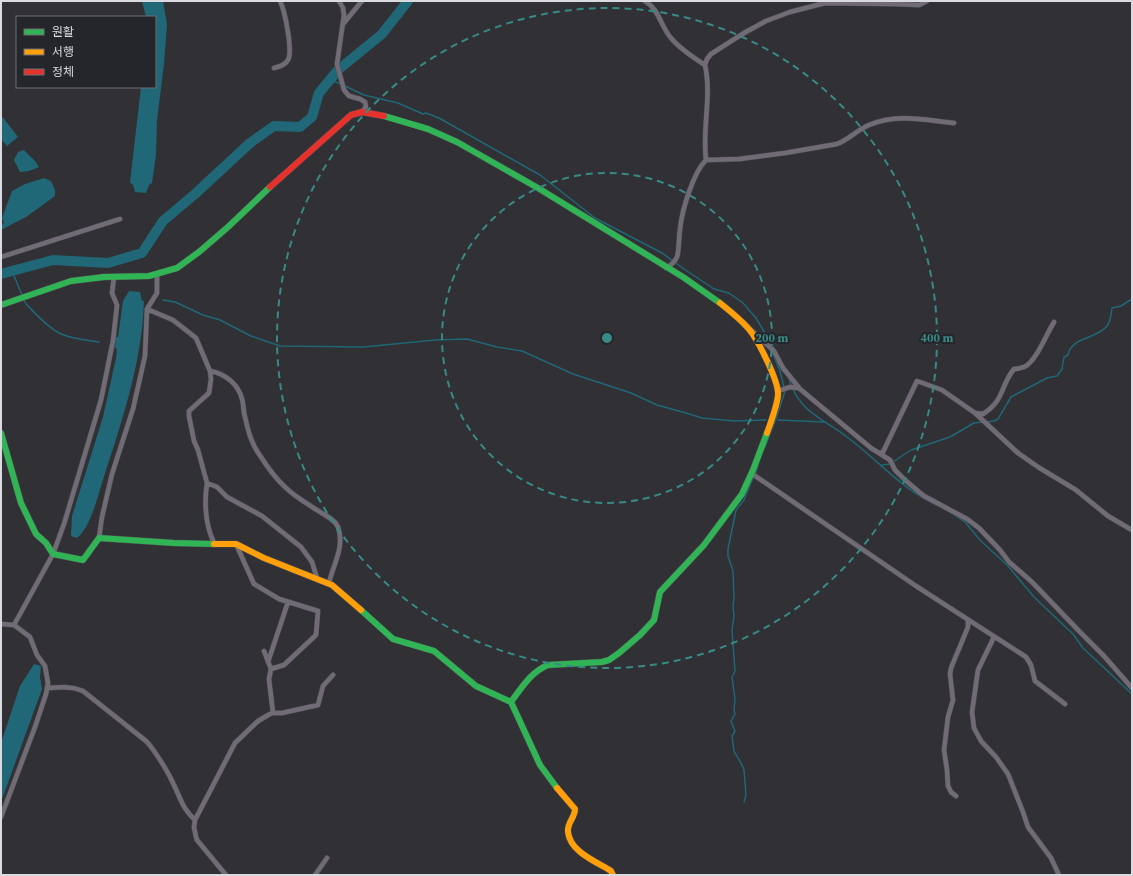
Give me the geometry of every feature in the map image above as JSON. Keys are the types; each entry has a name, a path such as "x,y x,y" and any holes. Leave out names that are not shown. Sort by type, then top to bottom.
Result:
{"street":[{"path":"274,68 283,65 288,61 289,57 286,21 280,1"},
{"path":"339,1 343,8 344,14 336,64 344,90 349,96 365,102 366,107 362,112"},
{"path":"343,24 362,1"},
{"path":"645,1 654,9 666,31 675,43 705,65"},
{"path":"666,268 677,257 680,225 684,208 699,169 706,160 706,59 711,54 744,33 766,21 796,10 825,3 919,5 927,1"},
{"path":"1,304 71,281 96,277 157,274 177,268 199,252 228,227 346,118 362,112 387,116 434,132 457,142 538,188 697,286 742,320 749,329 770,368 778,391 770,424 742,494 692,560 660,592 656,613 652,622 621,651 609,660 548,665 541,668 534,672 511,702"},
{"path":"706,160 767,156 831,145 843,141 866,126 899,118 954,123"},
{"path":"1,257 120,219"},
{"path":"1,433 21,503 36,534 46,543 53,554 83,560 99,538 102,517 112,474 133,409 145,356 147,309 157,293 157,274"},
{"path":"14,625 53,554 64,524 101,400 113,341 117,305 112,293 114,277"},
{"path":"147,309 173,320 196,338 210,371 211,380 209,393 189,411 189,416 194,441 208,483 206,520 214,543"},
{"path":"975,413 983,414 995,405 1001,397 1011,374 1014,370 1025,367 1033,359 1054,322"},
{"path":"749,329 774,351 783,368 800,389 871,448 890,460 899,475 924,496 967,519 979,528 1009,562 1032,582 1132,688"},
{"path":"210,371 228,378 236,386 242,400 244,415 253,444 266,464 285,488 328,517 337,525 340,539 339,549 329,583"},
{"path":"880,453 883,452 918,380 942,390 975,413 1023,457 1076,490 1108,516 1132,530"},
{"path":"778,391 790,387 800,389"},
{"path":"751,474 968,620 1026,657 1031,665 1035,681 1065,704"},
{"path":"208,483 217,487 227,496 262,516 301,547 312,562 317,578"},
{"path":"99,538 174,543 236,544 264,558 329,583 393,639 434,652 476,686 511,702 540,765 575,809 576,812 570,820 569,827 569,836 572,843 585,855 611,871 613,875"},
{"path":"236,544 254,584 279,599 318,611 316,634 284,665 271,669"},
{"path":"268,662 288,602"},
{"path":"956,796 951,792 948,786 944,741 948,717 953,700 950,674 951,668 968,627 968,620"},
{"path":"1,624 14,625 30,637 37,655 45,666 47,688 35,727 1,817"},
{"path":"994,637 978,670 972,712 974,728 980,741 996,757 1008,774 1028,827 1051,858 1059,875"},
{"path":"264,651 271,669 269,679 273,713"},
{"path":"226,875 196,837 194,827 195,820 235,743 258,721 273,713 282,713 318,705 323,686 333,675"},
{"path":"47,688 76,688 146,741 153,749 168,774 186,812 195,820"},
{"path":"315,875 327,858"}],"water":[{"path":"142,1 163,1 167,24 157,120 156,155 152,183 149,185 146,193 135,192 133,185 130,182 141,88 156,88 156,16 146,16"},
{"path":"1,115 18,137 7,146 1,139"},
{"path":"24,150 39,167 29,171 20,172 14,160 18,152"},
{"path":"44,178 51,181 55,190 55,196 26,217 1,230 1,225 4,223 2,218 12,191 25,184"},
{"path":"129,291 140,292 142,301 144,301 135,371 123,416 95,505 86,527 77,538 71,536 72,516 103,417 116,358 116,337 118,337 123,301"},
{"path":"34,664 41,666 40,677 42,689 1,802 1,743 20,686"}],"waterway":[{"path":"1,274 53,260 108,263 142,253 163,221 195,194 250,143 274,126 300,127 312,117 319,93 338,70 382,34 408,1"},
{"path":"330,80 341,84"},
{"path":"345,86 364,95 398,103 423,114 426,113 439,118 540,175 595,218 662,253 714,289 729,293 743,303 756,318 775,350"},
{"path":"12,271 22,295"},
{"path":"987,422 998,419 1011,397 1047,378 1057,376 1062,369 1064,357 1068,355 1074,344 1097,334 1107,326 1111,317 1112,308 1121,306 1132,299"},
{"path":"24,300 41,320 59,333 74,338 99,342"},
{"path":"163,300 175,302 203,315 220,320 251,336 280,346 363,347 435,340 467,339 497,347 522,351 573,374 631,393 657,405 702,418 734,421 766,420"},
{"path":"765,447 785,391 780,371 772,352"},
{"path":"789,378 791,386"},
{"path":"793,389 797,397 809,411 858,446 900,482 923,498 935,504"},
{"path":"778,420 824,422"},
{"path":"893,462 911,450 950,437 974,423 983,422"},
{"path":"756,473 759,461"},
{"path":"882,465 890,464"},
{"path":"744,802 746,795 744,770 734,751 732,736 735,731 731,721 735,714 735,699 732,677 735,671 732,630 734,598 733,571 728,556 728,549 736,510 744,500 753,478"},
{"path":"950,512 965,522 980,540 1008,566 1034,597 1073,634 1083,648 1132,694"}],"traffic: fast":[{"path":"384,116 428,129 457,142 538,188 683,277 720,303"},
{"path":"1,305 71,281 104,277 149,276 177,268 199,252 228,227 270,187"},
{"path":"1,433 21,503 36,534 46,543 53,554 83,560 99,538 214,544"},
{"path":"511,702 527,680 542,668 548,665 602,662 609,660 640,635 654,620 660,592 704,545 742,494 767,433"},
{"path":"361,610 393,639 434,651 476,686 511,702 540,765 557,788"}],"traffic: slow":[{"path":"720,303 741,321 752,333 767,360 775,380 778,395 774,414 767,433"},
{"path":"214,544 236,544 264,558 332,585 361,610"},
{"path":"557,788 575,809 568,829 570,839 579,851 611,871 613,875"}],"traffic: jam":[{"path":"270,187 351,115 362,112 384,116"}]}
